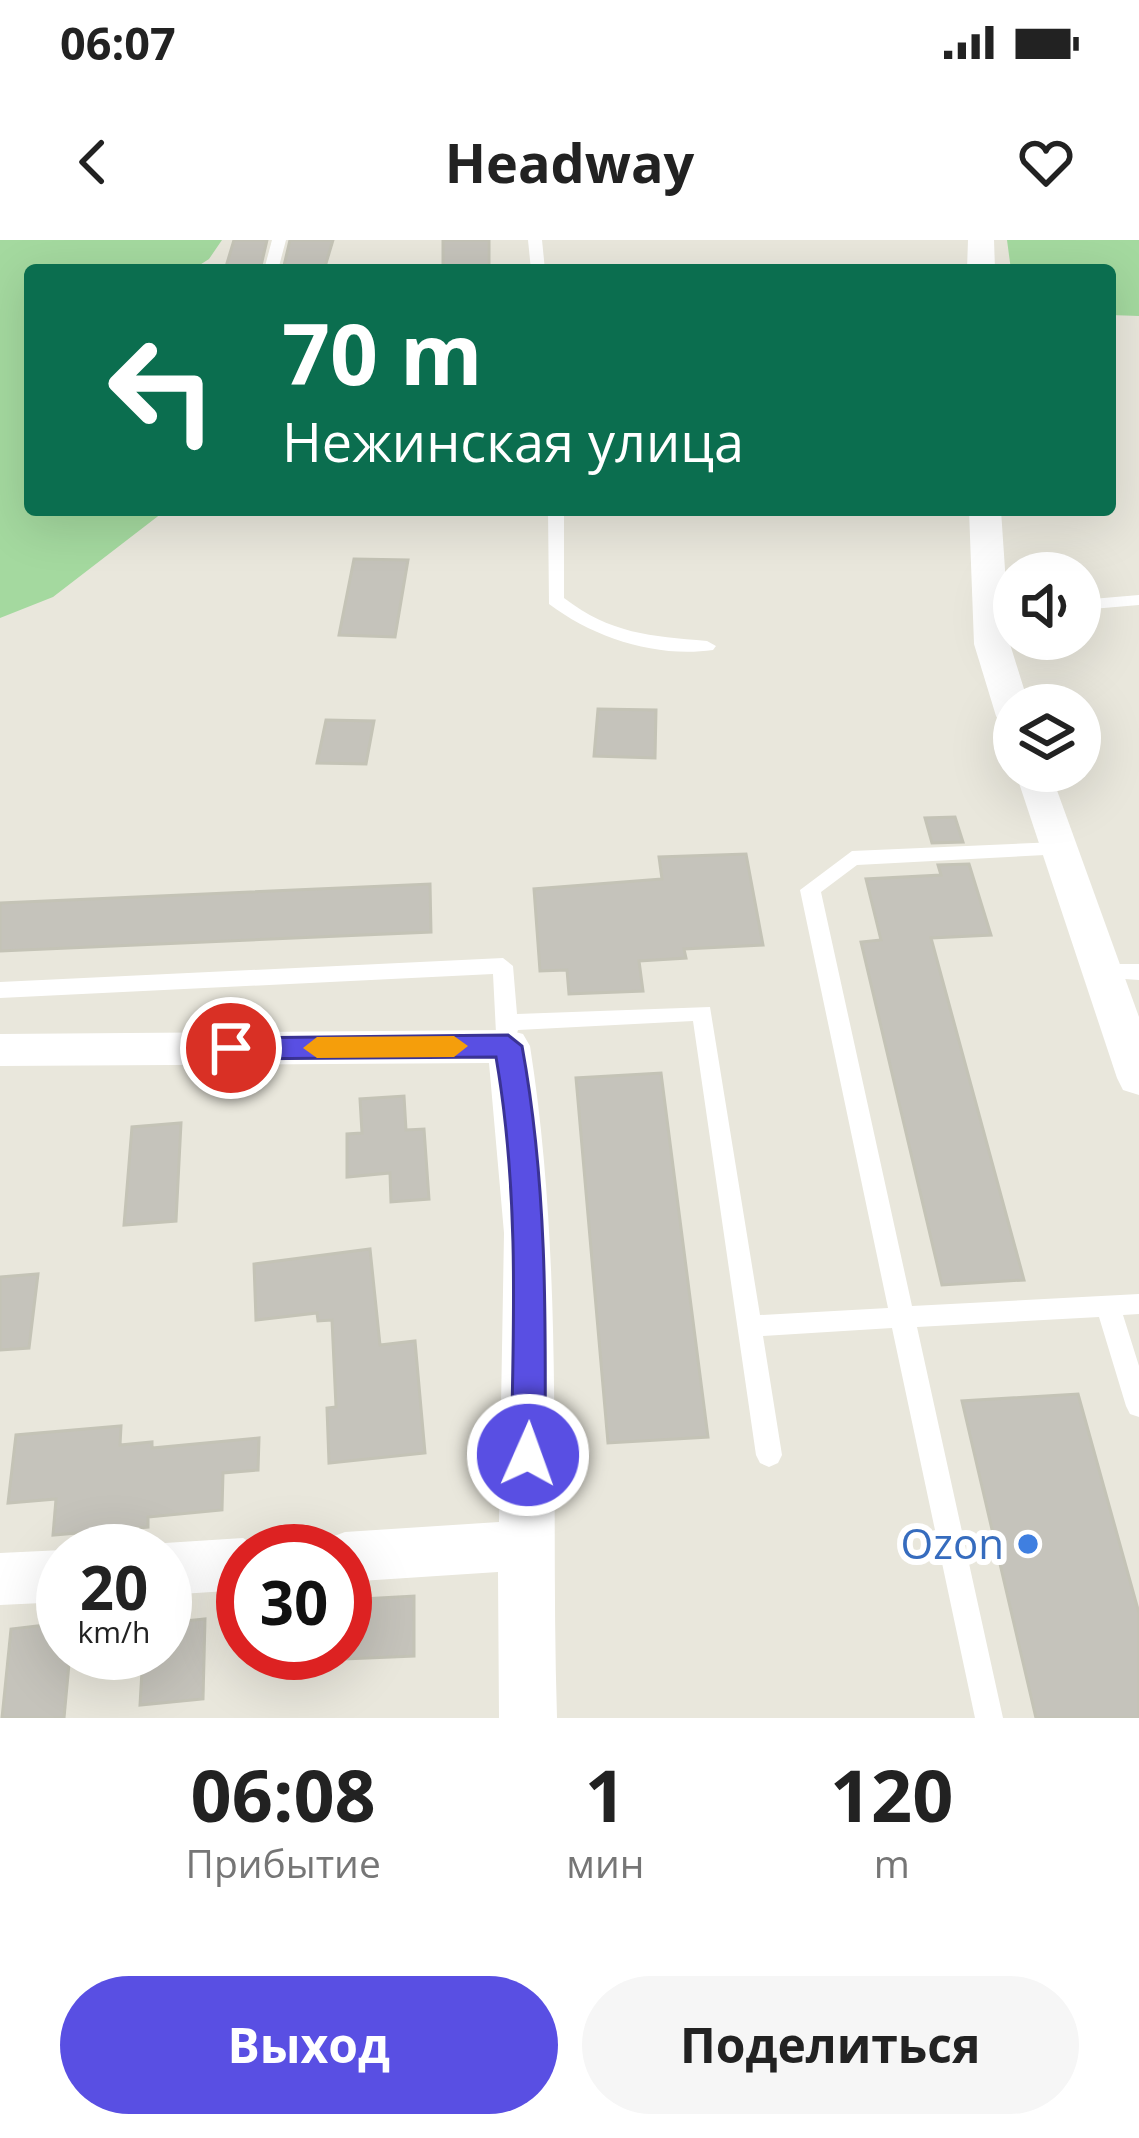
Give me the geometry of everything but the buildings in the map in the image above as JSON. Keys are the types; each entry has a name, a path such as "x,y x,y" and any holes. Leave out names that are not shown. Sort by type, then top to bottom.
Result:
{"street":[{"path":"986,516 993,558"},
{"path":"1037,792 1057,849 1121,972 1139,1078"},
{"path":"0,1050 507,1034 521,1118 531,1233 525,1545 528,1718"},
{"path":"372,1555 525,1545"},
{"path":"0,1580 36,1578"}],"lane":[{"path":"556,516 555,600 588,628 639,640 706,646"},
{"path":"1101,603 1139,600"},
{"path":"989,1718 810,890 852,858 1057,849"},
{"path":"0,990 503,966 507,1034 702,1013 769,1455"},
{"path":"750,1326 1139,1304"},
{"path":"1108,1306 1139,1406"}],"green space":[{"path":"0,240 222,240 201,264 24,264 24,516 158,516 53,597 0,618"},
{"path":"1007,240 1139,240 1139,316 1116,315 1116,264 1010,264"}],"slow traffic":[{"path":"317,1048 454,1046"}],"place":[{"name":"Ozon","path":"1028,1544"}],"route":[{"path":"231,1048 508,1046 521,1118 531,1233 528,1455"}]}
